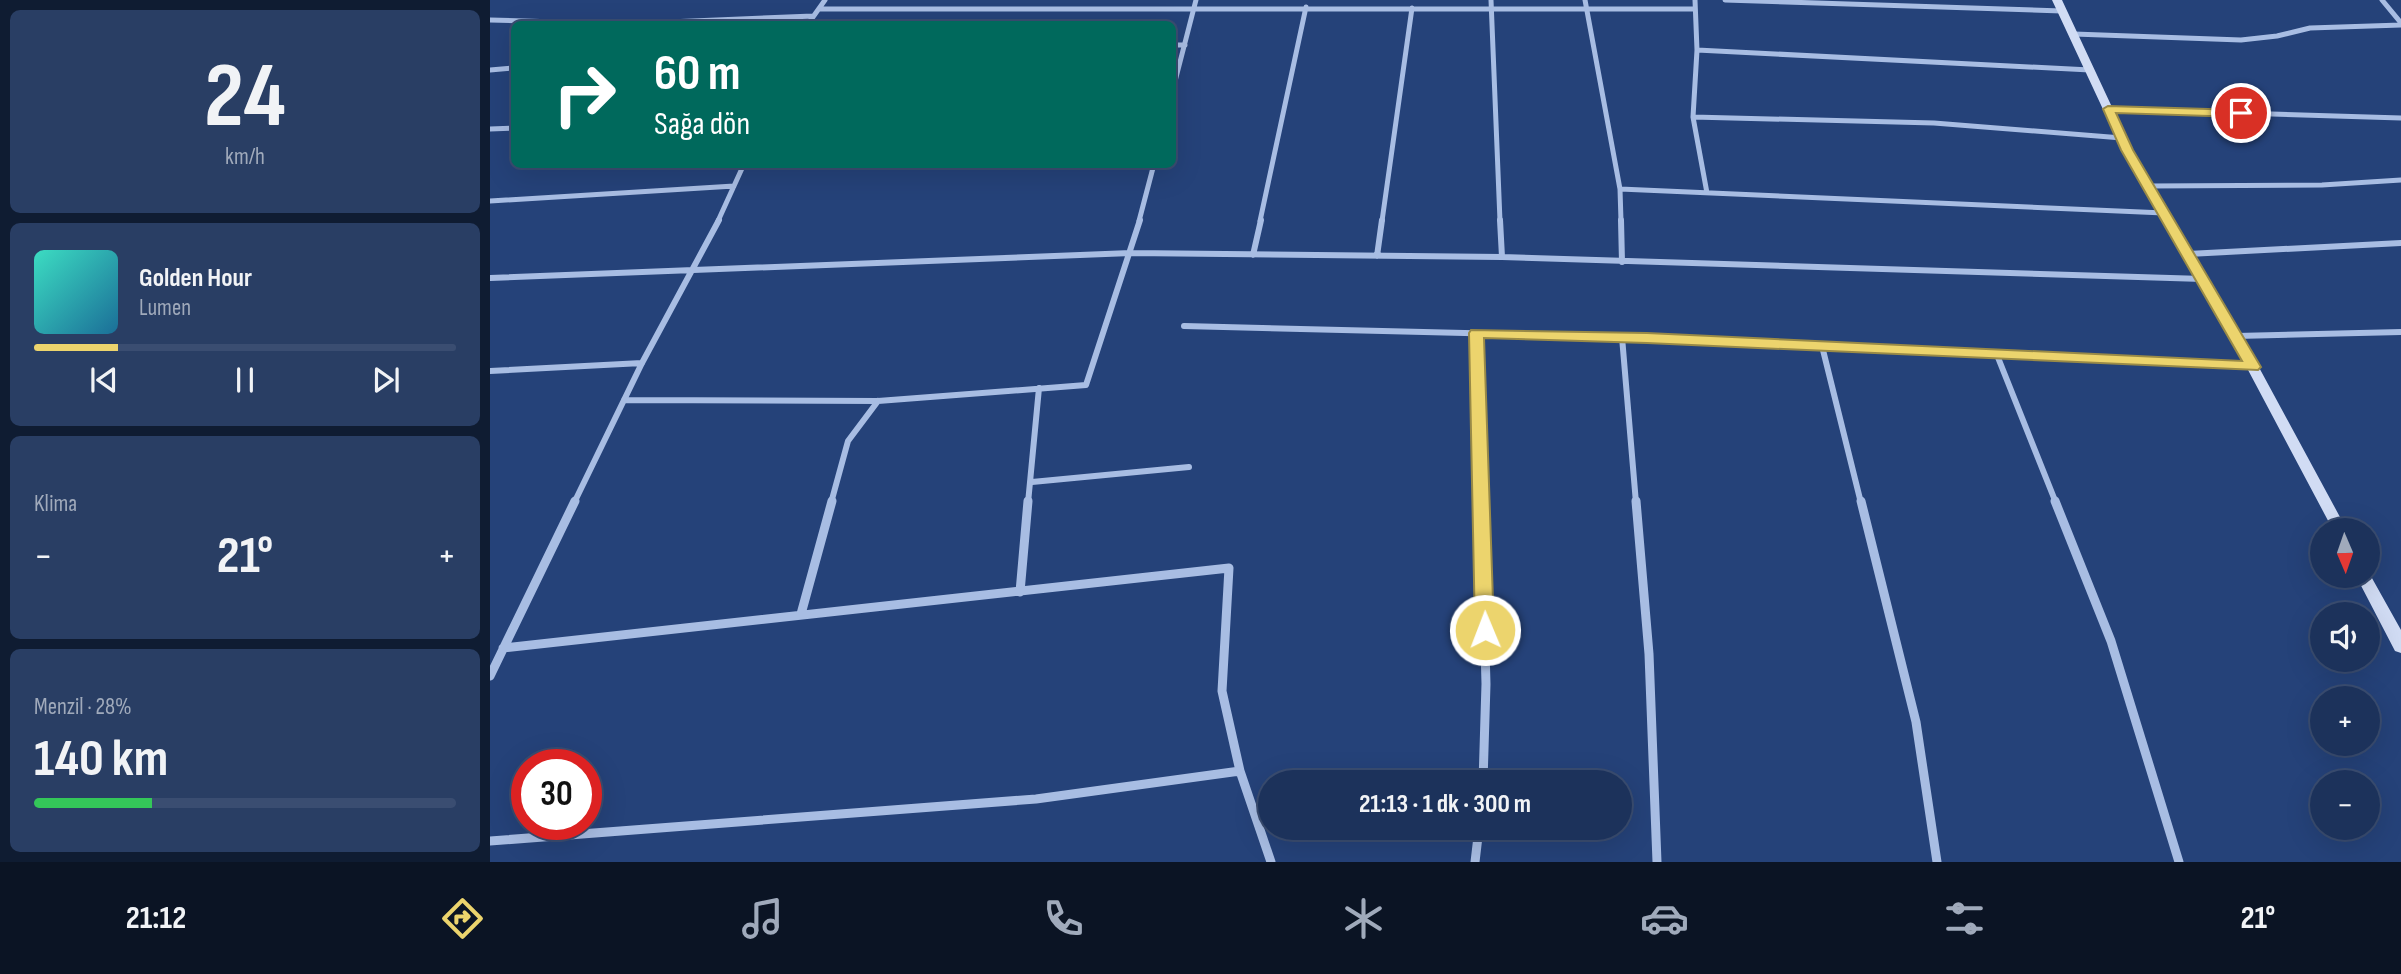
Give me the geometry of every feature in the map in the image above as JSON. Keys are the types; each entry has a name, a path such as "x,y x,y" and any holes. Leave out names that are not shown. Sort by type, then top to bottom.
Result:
{"main road":[{"path":"2060,5 2122,138 2236,335 2334,518"},
{"path":"2370,588 2401,646"}],"street":[{"path":"810,21 825,0"},
{"path":"896,9 901,0"},
{"path":"1136,8 1138,0"},
{"path":"1176,74 1196,0"},
{"path":"1390,0 1390,7"},
{"path":"1491,0 1502,257"},
{"path":"1586,0 1620,189 1622,262"},
{"path":"1695,0 1697,50 1693,117 1707,193"},
{"path":"1725,0 2060,5"},
{"path":"2382,0 2401,24"},
{"path":"819,9 1194,8 1294,3 1306,6 1412,8 1695,9"},
{"path":"1253,255 1306,6"},
{"path":"1377,256 1412,8"},
{"path":"693,21 813,16"},
{"path":"490,20 523,21"},
{"path":"2074,34 2241,40 2277,36 2309,27 2401,24"},
{"path":"1176,45 1185,45"},
{"path":"1697,50 2090,70"},
{"path":"490,70 511,68"},
{"path":"2108,109 2401,118"},
{"path":"1693,117 1934,123 2122,138"},
{"path":"490,129 511,128"},
{"path":"490,676 642,363 729,201 743,168"},
{"path":"624,400 878,401 1086,385 1131,253 1153,168"},
{"path":"2149,186 2322,185 2401,180"},
{"path":"490,201 734,186"},
{"path":"1620,189 2164,213"},
{"path":"2188,254 2401,243"},
{"path":"490,278 1131,253 1502,257 2203,279"},
{"path":"1184,326 1622,337 2253,367"},
{"path":"2236,335 2401,332"},
{"path":"1477,333 1486,684 1483,770"},
{"path":"1622,337 1649,654 1657,862"},
{"path":"1822,346 1916,722 1937,862"},
{"path":"1997,355 2110,641 2179,862"},
{"path":"490,371 642,363"},
{"path":"1020,592 1039,388"},
{"path":"801,614 848,440 878,401"},
{"path":"1032,482 1189,467"},
{"path":"503,648 1228,568 1222,691 1240,771 1271,862"},
{"path":"490,841 1036,799 1240,771"},
{"path":"1475,862 1478,840"}],"route":[{"path":"1485,630 1477,333 1647,338 2253,367 2127,150 2108,109 2241,113"}]}
